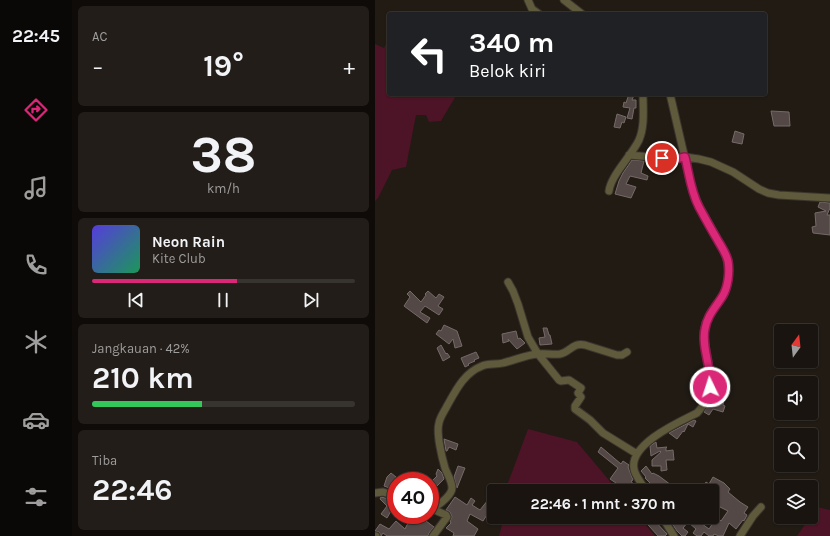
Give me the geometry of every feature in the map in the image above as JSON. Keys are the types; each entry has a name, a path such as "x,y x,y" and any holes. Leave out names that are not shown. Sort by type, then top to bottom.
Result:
{"street":[{"path":"521,0 528,1 532,9 536,12"},
{"path":"564,0 579,12"},
{"path":"609,191 611,182 639,140 643,129 643,96"},
{"path":"642,484 634,469 637,454 642,448 665,430 697,413 705,402 711,382 704,330 709,316 726,290 729,269 727,257 699,206 692,189 670,96"},
{"path":"629,155 675,159 685,157 699,159 720,166 768,193 830,198"},
{"path":"508,282 518,304 528,337 537,354 559,380 561,381 568,379 581,388 578,393 581,397 575,407 576,411 590,420 603,433 637,454"},
{"path":"439,503 449,496 452,486 444,467 438,428 441,418 465,376 478,367 485,365 502,364 537,354 561,354 575,345 581,344 617,355 627,352"},
{"path":"375,493 387,493"},
{"path":"740,536 753,516 761,507"},
{"path":"433,536 447,517 439,512"},
{"path":"666,524 674,536"}],"shaded area":[{"path":"387,42 387,96 456,96 441,121 429,122 426,115 416,115 406,167 392,170 375,201 375,44 384,48"},
{"path":"528,429 577,442 612,484 508,484"},
{"path":"818,507 830,510 830,536 797,536 805,524 818,524"},
{"path":"499,524 645,524 655,536 499,536 502,525"}],"building":[{"path":"628,96 634,96 632,100 636,100 636,108 634,108 632,119 627,118 630,108 623,107 624,102 626,103"},
{"path":"771,111 789,112 790,126 774,126"},
{"path":"617,114 626,117 620,128 614,127"},
{"path":"735,131 744,134 742,144 732,142"},
{"path":"632,160 644,161 641,173 648,176 647,180 630,176 626,184 636,187 631,198 615,194 623,173"},
{"path":"820,202 830,203 830,208 827,215 830,215 830,235 813,233 812,227 816,226 815,213 826,211 818,207"},
{"path":"410,291 421,302 428,291 436,298 439,294 444,297 438,306 443,309 439,315 425,306 420,312 430,318 427,323 404,306 410,297 407,294"},
{"path":"444,325 457,331 462,346 455,348 453,339 449,344 436,334 439,330 441,331"},
{"path":"543,328 547,328 552,344 540,345 539,338 545,337"},
{"path":"516,331 518,339 520,338 525,343 517,349 508,339 509,341 503,343 502,334"},
{"path":"441,345 446,354 447,353 450,357 443,361 437,348"},
{"path":"476,352 479,358 465,367 461,358"},
{"path":"714,390 725,394 723,405 725,406 723,412 713,409 709,415 704,412 711,400"},
{"path":"694,420 696,421 693,427 688,424 684,432 683,431 677,439 669,433"},
{"path":"444,439 458,444 456,450 449,447 446,451"},
{"path":"656,442 657,448 667,447 666,451 673,450 674,460 666,460 667,470 661,471 661,466 652,466 652,460 661,452 660,451 651,456 650,446"},
{"path":"601,447 621,464 623,461 629,465 628,467 633,480 631,481 633,484 617,484 610,479 618,468 598,452"},
{"path":"458,466 465,468 457,488 454,477"},
{"path":"646,466 652,474 653,473 659,476 670,484 651,484 641,471"},
{"path":"438,469 442,473 444,479 439,484 439,472 437,472"},
{"path":"387,477 387,487 384,486"},
{"path":"713,477 724,483 730,489 728,492 748,507 744,513 747,515 744,521 743,520 736,529 729,523 723,536 714,534 713,536 709,536 704,532 701,536 697,536 693,533 696,529 690,524 702,524 709,529 712,524 719,524 719,519 721,521 728,511 720,507 719,509 719,484 709,484"},
{"path":"381,497 387,498 387,506 380,499"},
{"path":"455,497 467,505 471,498 475,501 472,505 480,510 487,501 487,515 483,521 470,514 467,521 478,529 474,536 453,536 454,533 446,528 451,523 450,521 452,517 450,512 446,510"},
{"path":"387,506 387,518 381,514"},
{"path":"380,524 389,529 393,524 399,524 405,529 407,525 430,524 434,527 428,536 387,536 383,533 381,536 379,532 375,531"},
{"path":"647,524 658,524 667,534 665,536 658,536"},
{"path":"686,524 683,528 688,532 685,536 682,536 673,525"}],"route":[{"path":"662,158 675,159 685,157 692,189 699,206 727,257 729,269 726,290 709,316 704,330 711,377 710,387"}]}
